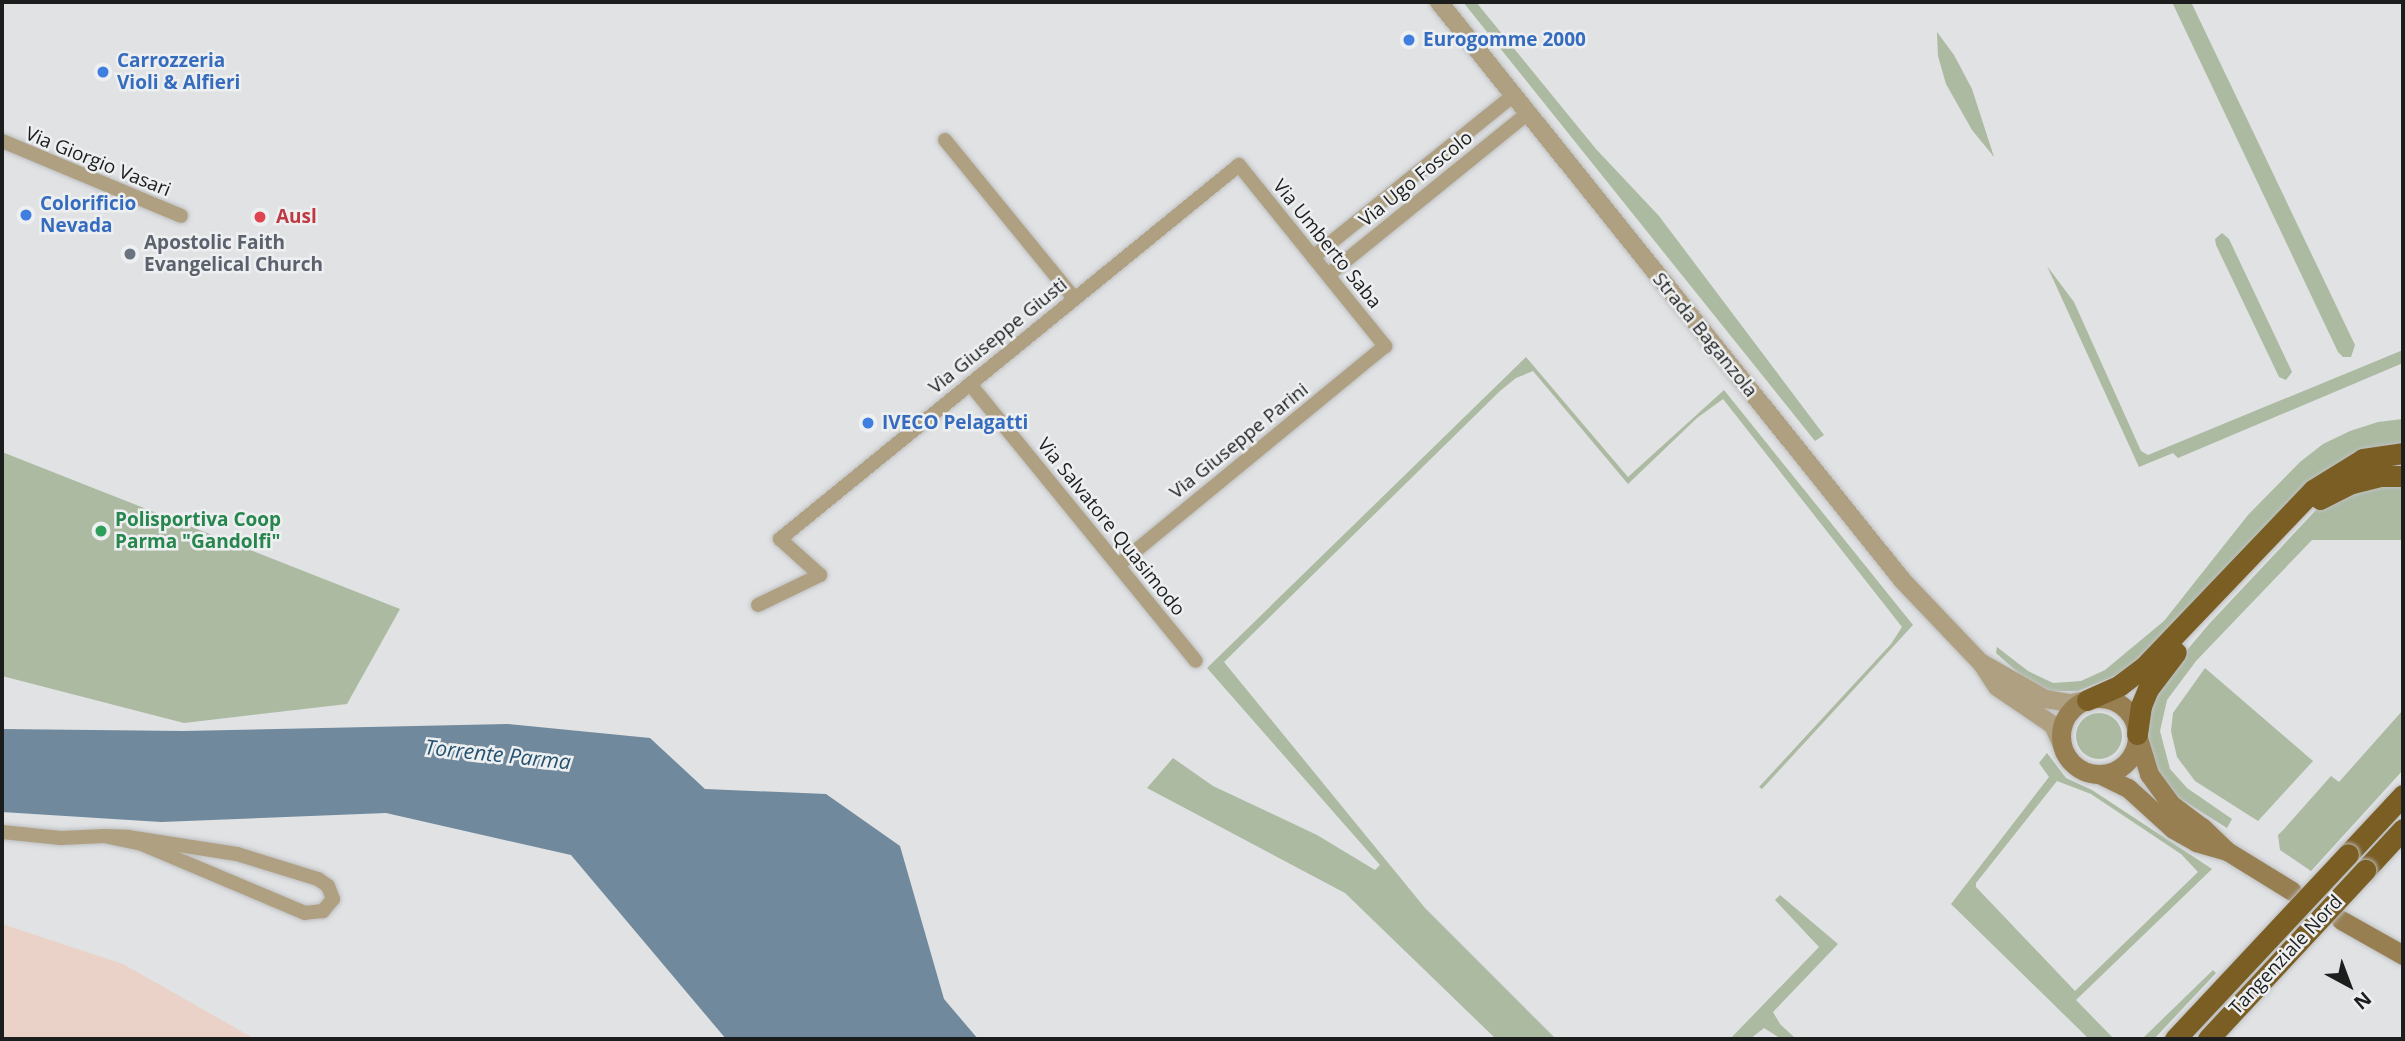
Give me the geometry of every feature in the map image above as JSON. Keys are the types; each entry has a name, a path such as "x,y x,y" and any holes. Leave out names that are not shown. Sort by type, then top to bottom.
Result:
{"highway":[{"path":"2087,700 2120,685 2144,667 2313,490 2363,459 2403,453"},
{"path":"2137,734 2141,706 2158,675 2298,518 2323,497 2344,486 2372,478 2403,476"},
{"path":"2381,819 2403,780"},
{"path":"2175,1039 2403,795"},
{"path":"2372,863 2403,829"},
{"path":"2372,863 2403,838"},
{"name":"Tangenziale Nord","path":"2208,1039 2372,863"}],"main road":[{"name":"Strada Baganzola","path":"2087,700 2106,699 2118,703 2131,716 2145,765 2161,793 2227,852 2292,891"},
{"path":"2062,745 2062,733 2068,715 2087,700"},
{"path":"2099,774 2117,770 2127,762 2136,746 2137,734"},
{"name":"Strada Baganzola","path":"2062,745 2076,766 2128,788 2173,829 2196,842 2227,852"},
{"path":"2341,920 2403,955"}],"street":[{"name":"Strada Baganzola","path":"1439,2 1903,582 1979,661 2002,692 2053,725 2062,745"},
{"name":"Via Ugo Foscolo","path":"1313,257 1514,95"},
{"name":"Via Ugo Foscolo","path":"1328,275 1528,113"},
{"path":"945,140 1074,298"},
{"name":"Via Giorgio Vasari","path":"2,141 181,216"},
{"name":"Via Umberto Saba","path":"1239,165 1385,346"},
{"name":"Via Giuseppe Giusti","path":"758,605 820,575 780,539 1239,165"},
{"name":"Via Giuseppe Parini","path":"1118,565 1385,346"},
{"name":"Via Salvatore Quasimodo","path":"970,384 1196,661"},
{"name":"Strada Baganzola","path":"1979,661 2045,699 2071,703 2087,700"},
{"path":"2,832 61,838 105,836 248,856 318,879 328,886 332,899 323,911 305,912 142,844 105,836"}],"shaded area":[{"path":"2,924 123,964 255,1039 2,1039"}],"green space":[{"path":"1463,2 1476,2 1596,149 1659,216 1824,435 1815,441"},
{"path":"2172,2 2191,2 2355,345 2351,357 2343,357 2338,352"},
{"path":"1937,32 1954,55 1972,89 1994,157 1972,130 1946,84 1938,56"},
{"path":"2222,233 2229,239 2292,372 2286,380 2279,377 2216,245 2215,239"},
{"path":"2047,266 2074,302 2141,451 2148,455 2403,350 2403,363 2178,458 2173,453 2139,467"},
{"path":"1526,357 1628,477 1724,390 1913,625 1762,789 1759,787 1891,644 1902,627 1723,399 1697,418 1628,484 1533,371 1516,378 1500,391 1224,662 1425,908 1556,1039 1496,1039 1345,893 1147,788 1173,758 1213,786 1317,835 1375,870 1380,865 1207,668"},
{"path":"2403,419 2403,444 2369,450 2135,662 2117,675 2078,691 2050,691 2023,677 1996,653 1997,647 2028,671 2053,683 2081,681 2105,670 2164,621 2248,515 2300,462 2323,444 2350,431 2378,422"},
{"name":"Polisportiva Coop Parma \"Gandolfi\"","path":"2,452 400,609 347,704 184,723 2,676"},
{"path":"2403,483 2403,540 2312,540 2196,661 2167,700 2160,731 2170,769 2187,788 2232,819 2227,828 2176,796 2157,770 2148,739 2151,703 2182,656 2210,623 2317,509 2342,494"},
{"path":"2205,668 2313,761 2258,821 2195,781 2177,757 2171,731 2173,713"},
{"path":"2403,710 2403,770 2311,871 2280,850 2278,835 2331,776 2339,782"},
{"path":"2099,713 2116,719 2122,736 2116,753 2099,759 2082,753 2076,736 2082,719"},
{"path":"2047,753 2066,778 2092,790 2212,869 2076,1000 2114,1039 2089,1039 1951,904 2049,777 2039,763","holes":["2057,781 2091,794 2181,854 2198,872 2075,991 1976,887 1976,883"]},
{"path":"1780,895 1838,944 1773,1012 1780,1024 1796,1039 1781,1039 1764,1028 1750,1039 1730,1039 1819,947 1775,900"},
{"path":"2213,970 2216,973 2154,1039 2142,1039"}],"water":[{"name":"Torrente Parma","path":"507,724 650,738 705,789 826,794 900,846 944,999 978,1039 726,1039 571,855 386,813 161,822 2,812 2,729 183,731"}],"place":[{"name":"Eurogomme 2000","path":"1409,40"},
{"name":"Carrozzeria Violi & Alfieri","path":"103,72"},
{"name":"Colorificio Nevada","path":"26,215"},
{"name":"Ausl","path":"260,217"},
{"name":"Apostolic Faith Evangelical Church","path":"130,254"},
{"name":"IVECO Pelagatti","path":"868,423"},
{"name":"Polisportiva Coop Parma \"Gandolfi\"","path":"101,531"}]}
